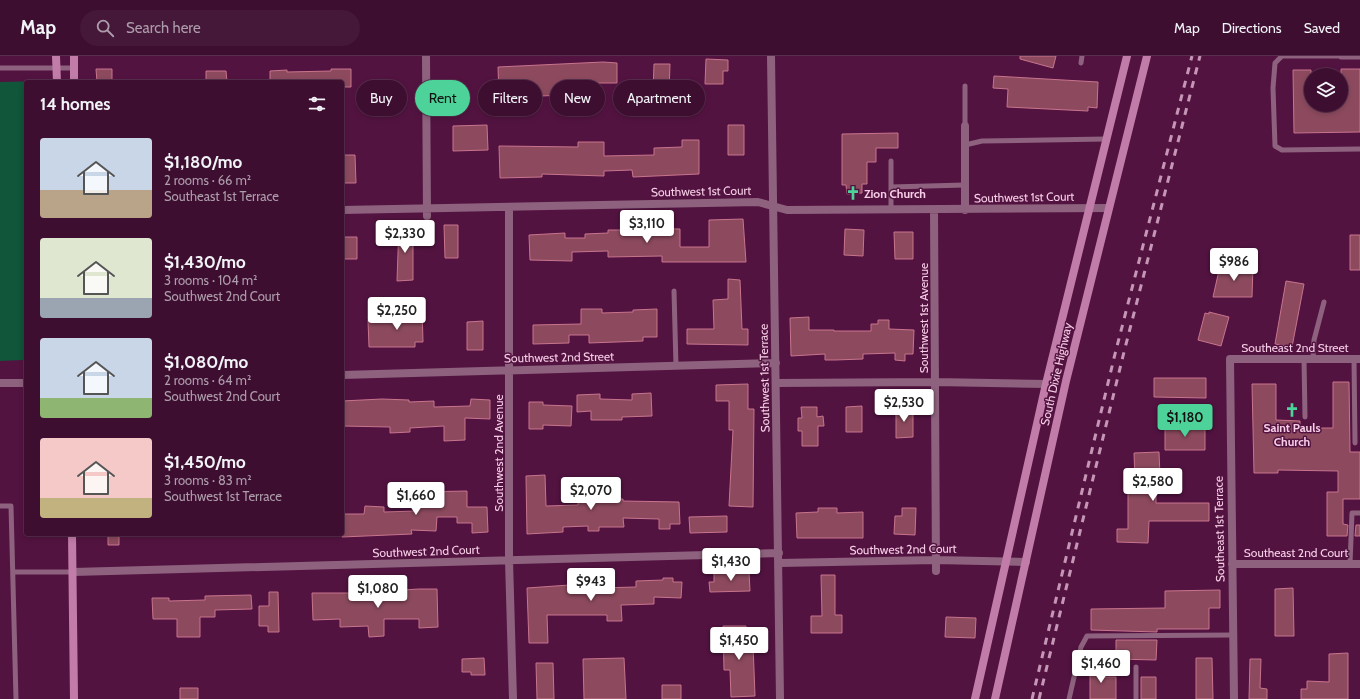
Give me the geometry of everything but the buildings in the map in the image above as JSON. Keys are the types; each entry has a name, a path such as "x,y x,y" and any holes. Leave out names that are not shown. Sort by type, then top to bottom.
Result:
{"main road":[{"path":"56,56 57,80"},
{"path":"74,56 74,80"},
{"name":"South Dixie Highway","path":"975,699 1046,384 1088,208 1127,56"},
{"name":"South Dixie Highway","path":"995,699 1066,381 1147,56"},
{"path":"72,536 74,699"}],"street":[{"path":"426,56 427,212"},
{"name":"Southwest 1st Terrace","path":"772,56 780,699"},
{"path":"965,126 966,210"},
{"name":"Southwest 1st Court","path":"344,210 427,212 509,207 758,202 787,210 1108,208"},
{"name":"Southwest 2nd Avenue","path":"509,207 509,560 513,699"},
{"name":"Southwest 1st Avenue","path":"934,210 936,571"},
{"name":"Southeast 2nd Street","path":"1230,359 1357,359"},
{"name":"Southeast 1st Terrace","path":"1230,359 1234,699"},
{"name":"Southwest 2nd Street","path":"344,374 776,363"},
{"path":"0,383 24,382"},
{"path":"776,383 935,382 1046,384"},
{"name":"Southwest 2nd Court","path":"73,572 779,552"},
{"name":"Southwest 2nd Court","path":"779,563 936,560 1007,560 1026,562"},
{"name":"Southeast 2nd Court","path":"1232,564 1360,564"}],"lane":[{"path":"1081,63 1082,56"},
{"path":"1272,56 1275,63 1273,118 1275,146 1282,150 1360,149"},
{"path":"1275,63 1282,56 1360,57"},
{"path":"0,68 74,68"},
{"path":"965,86 965,126"},
{"path":"965,145 982,141 1106,139"},
{"path":"891,161 891,210"},
{"path":"891,187 965,185"},
{"path":"674,291 676,366"},
{"path":"1313,359 1314,340 1324,302"},
{"path":"1304,359 1305,417"},
{"path":"1355,443 1357,359"},
{"path":"0,506 11,506 16,699"},
{"path":"1350,564 1352,513 1360,513"},
{"path":"13,572 73,572"},
{"path":"1069,699 1081,647 1087,636 1233,635"},
{"path":"1136,667 1136,699"}],"green space":[{"path":"24,81 24,359 0,361 0,82"}],"railway":[{"path":"1032,699 1115,354 1192,56"},
{"path":"1039,699 1123,356 1200,56"}],"place":[{"name":"Zion Church","path":"853,193"},
{"name":"Saint Pauls Church","path":"1292,410"}]}
